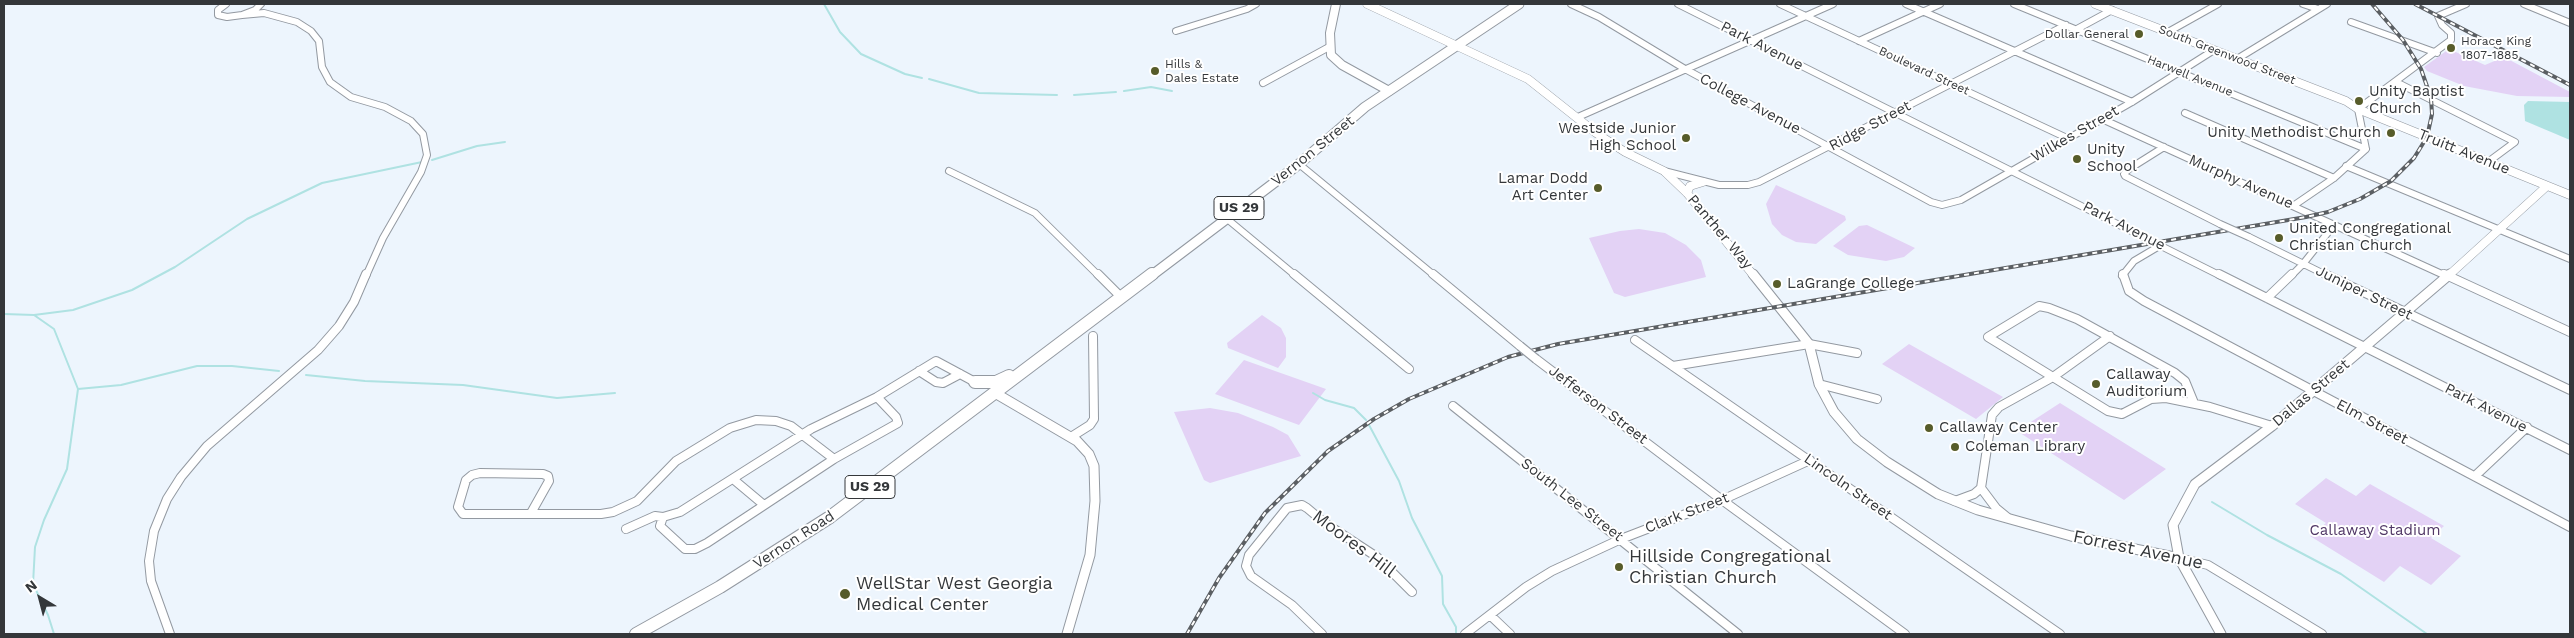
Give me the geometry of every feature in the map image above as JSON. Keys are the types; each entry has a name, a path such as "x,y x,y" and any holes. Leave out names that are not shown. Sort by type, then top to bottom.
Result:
{"main road":[{"path":"1336,4 1329,47 1331,55 1338,63 1389,91"},
{"name":"Vernon Street","path":"1088,324 1300,164 1365,107 1519,4"},
{"name":"Vernon Road","path":"636,634 727,582 830,517 1088,324"},
{"path":"974,410 979,398 979,390 975,382 996,382 1041,358"}],"street":[{"path":"169,634 151,581 149,562 154,531 167,499 181,477 207,446 313,354 339,326 354,302 382,238 422,172 427,155 423,134 411,120 385,106 351,96 330,82 322,67 319,41 312,31 297,22 264,13 228,17 218,15 218,10 226,4"},
{"path":"1176,31 1242,11 1256,4"},
{"name":"Panther Way","path":"1368,4 1528,79 1578,117 1588,128 1615,146 1664,172 1687,193 1809,344 1819,384 1834,412 1857,439 1903,473 1955,502 2008,519"},
{"name":"College Avenue","path":"1571,4 1599,17 1685,69 1932,202"},
{"name":"Park Avenue","path":"1678,4 2570,450"},
{"name":"Boulevard Street","path":"1780,4 2067,138"},
{"path":"1578,117 1833,4"},
{"path":"1906,4 2132,102"},
{"path":"1859,41 1940,4"},
{"name":"Harwell Avenue","path":"2014,4 2366,148"},
{"name":"South Greenwood Street","path":"2095,4 2346,102 2358,109"},
{"path":"2168,32 2218,4"},
{"path":"2303,4 2318,9"},
{"path":"2237,59 2327,4"},
{"path":"2293,206 2334,178 2366,148 2358,109 2437,53 2452,38 2438,16 2455,5 2466,4"},
{"path":"2524,4 2570,23"},
{"path":"242,15 261,5 264,13"},
{"path":"2077,30 2112,10"},
{"path":"2351,22 2437,53"},
{"name":"Ridge Street","path":"1664,172 1703,182 1731,186 1759,182 1831,147 2066,25"},
{"path":"1262,83 1329,47"},
{"name":"Wilkes Street","path":"1932,202 1942,205 1961,200 2132,102 2214,50"},
{"path":"2396,82 2515,142 2488,162"},
{"name":"Truitt Avenue","path":"2358,109 2570,195"},
{"path":"2185,113 2334,178"},
{"name":"Murphy Avenue","path":"2102,119 2570,332"},
{"name":"Juniper Street","path":"2164,147 2129,169 2124,174 2125,176 2406,314 2567,388"},
{"name":"Jefferson Street","path":"1300,164 1536,359 1722,500 1905,634"},
{"path":"2346,166 2570,259"},
{"path":"949,171 1035,214 1122,298"},
{"path":"1687,193 1690,186 1703,182"},
{"name":"Dallas Street","path":"2221,634 2179,558 2173,525 2195,484 2272,426 2366,348 2547,186"},
{"path":"1226,218 1410,369"},
{"path":"2267,298 2303,264 2334,224"},
{"name":"Elm Street","path":"2161,245 2125,270 2122,276 2129,291 2144,301 2314,392 2570,527"},
{"path":"2194,403 2185,381 2110,336 2077,319 2043,306 2030,310 1988,337 2108,411 2122,414 2151,399 2166,398 2194,403 2272,426"},
{"path":"1072,437 1090,425 1094,419 1093,336"},
{"path":"1955,502 1974,494 1981,488 1992,415 2000,407 2053,377 2110,336"},
{"name":"Lincoln Street","path":"1635,340 2060,634"},
{"path":"1673,366 1809,344 1857,353"},
{"path":"626,529 646,518 663,517 680,512 802,435 877,397 936,361 975,382"},
{"path":"919,371 936,382 943,383 960,374"},
{"path":"2567,388 2570,380"},
{"path":"1819,384 1877,399"},
{"path":"995,394 1072,437 1085,449 1092,460 1095,486 1090,555 1067,634"},
{"path":"663,517 660,526 685,549 695,549 834,459 891,429 898,423 896,417 877,397"},
{"name":"South Lee Street","path":"1453,406 1738,634"},
{"path":"531,513 549,481 548,476 543,474 480,473 472,475 466,480 458,507 459,511 463,514 600,514 625,508 637,501 676,461 730,428 756,420 776,421 791,426 834,459"},
{"path":"2474,476 2526,427"},
{"name":"Clark Street","path":"1465,634 1526,587 1552,571 1621,539 1722,500 1810,460"},
{"path":"733,479 764,505"},
{"path":"1981,488 1996,508 2008,519"},
{"name":"Moores Hill","path":"1322,634 1292,605 1251,576 1246,566 1249,556 1265,533 1287,508 1302,505 1307,508 1324,523 1377,557 1412,592"},
{"name":"Forrest Avenue","path":"2008,519 2070,536 2208,565 2322,634"},
{"path":"1490,615 1510,634"}],"green space":[{"path":"2449,49 2485,65 2504,57 2570,92 2570,97 2517,96 2464,86 2427,71 2424,67"},
{"path":"1776,185 1845,216 1846,220 1816,244 1796,242 1782,235 1772,224 1766,204"},
{"path":"1867,225 1915,248 1904,257 1886,261 1848,255 1833,246 1859,226"},
{"path":"1639,229 1665,233 1686,245 1701,260 1706,277 1625,297 1614,293 1589,238"},
{"path":"1262,315 1281,328 1286,338 1286,357 1278,368 1228,348 1227,343"},
{"path":"1909,344 2003,397 1976,419 1882,364"},
{"path":"1244,360 1326,389 1299,425 1215,394"},
{"path":"2060,403 2166,469 2124,500 2017,431"},
{"path":"1210,408 1238,413 1273,427 1288,435 1301,456 1210,483 1204,480 1174,412"},
{"name":"Callaway Stadium","path":"2326,478 2356,496 2370,484 2444,526 2431,538 2461,556 2431,585 2400,566 2384,582 2310,536 2326,523 2295,504"}],"shaded area":[{"path":"2528,101 2570,102 2570,140 2525,121 2524,105"}],"waterway":[{"path":"824,4 840,32 861,54 905,74 922,78"},
{"path":"929,79 979,93 1057,95"},
{"path":"1124,91 1151,87 1172,91"},
{"path":"1074,95 1116,92"},
{"path":"432,160 477,146 505,142"},
{"path":"34,315 73,310 132,290 175,267 247,219 322,183 422,162"},
{"path":"4,314 34,315"},
{"path":"34,315 54,329 78,389"},
{"path":"78,389 121,385 197,366 232,366 279,371"},
{"path":"306,375 365,381 463,385 557,398 615,393"},
{"path":"54,634 48,615 33,584 35,547 44,520 67,469 78,389"},
{"path":"1313,393 1325,400 1354,408 1366,420"},
{"path":"1369,425 1399,481 1412,518 1442,576 1443,604 1456,627 1456,634"},
{"path":"2212,502 2267,535 2341,574 2427,634"}],"railway":[{"path":"1187,634 1219,578 1265,513 1328,451 1374,419 1409,399 1508,357 1558,344 2306,217 2328,212 2360,199 2391,181 2414,158 2427,137 2432,114 2431,98 2421,69 2403,40 2372,4"},
{"path":"2415,4 2570,85"}],"place":[{"name":"Dollar General","path":"2139,34"},
{"name":"Horace King 1807-1885","path":"2451,48"},
{"name":"Hills & Dales Estate","path":"1155,71"},
{"name":"Unity Baptist Church","path":"2359,101"},
{"name":"Unity Methodist Church","path":"2391,133"},
{"name":"Westside Junior High School","path":"1686,138"},
{"name":"Unity School","path":"2077,159"},
{"name":"Lamar Dodd Art Center","path":"1598,188"},
{"name":"United Congregational Christian Church","path":"2279,238"},
{"name":"LaGrange College","path":"1777,284"},
{"name":"Callaway Auditorium","path":"2096,384"},
{"name":"Callaway Center","path":"1929,428"},
{"name":"Coleman Library","path":"1955,447"},
{"name":"Hillside Congregational Christian Church","path":"1619,567"},
{"name":"WellStar West Georgia Medical Center","path":"845,594"}]}
